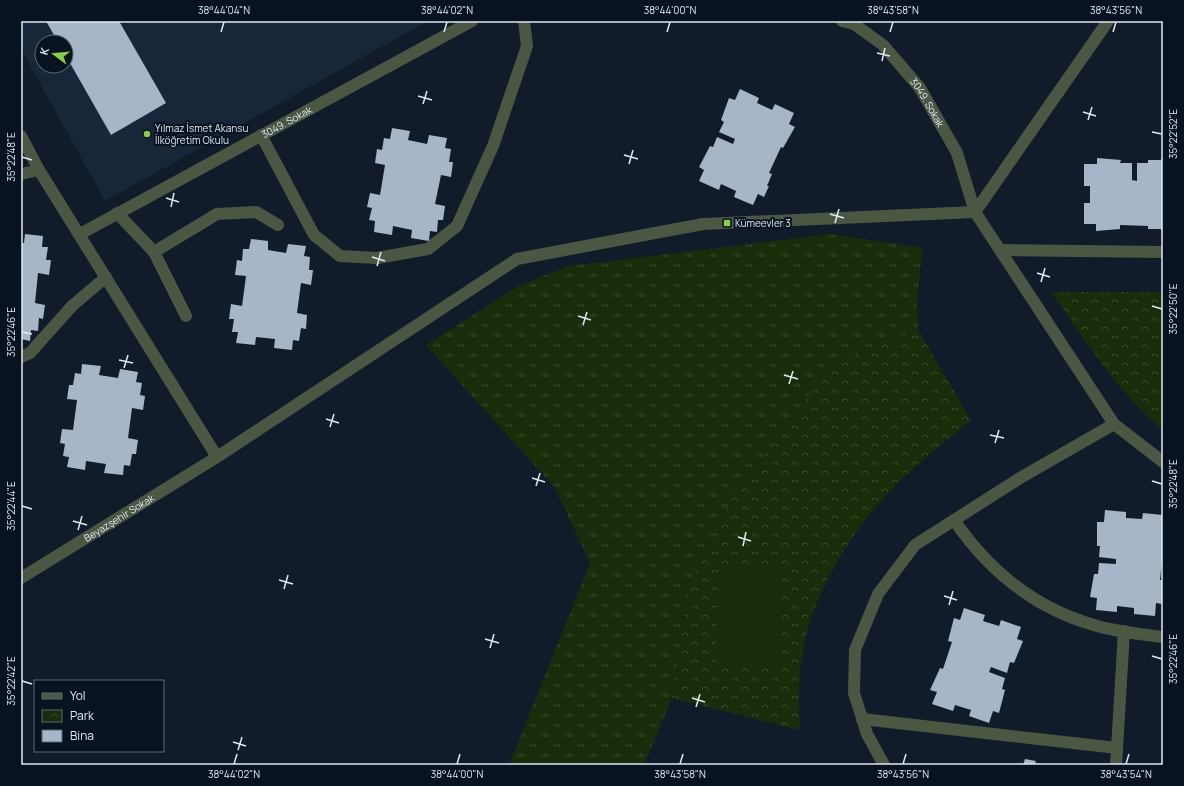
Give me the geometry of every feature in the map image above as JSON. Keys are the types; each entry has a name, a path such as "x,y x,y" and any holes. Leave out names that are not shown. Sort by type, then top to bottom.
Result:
{"street":[{"name":"3049. Sokak","path":"80,234 472,21"},
{"path":"261,135 314,235 340,256 377,258 428,249 457,226 493,146 527,46 524,21"},
{"name":"3049. Sokak","path":"842,21 854,24 883,45 920,88 957,153 975,212 1114,424 1163,462"},
{"path":"975,212 1108,21"},
{"path":"21,136 39,170 217,457"},
{"path":"21,174 39,170"},
{"path":"154,252 217,214 256,212 278,225"},
{"name":"Beyazşehir Sokak","path":"21,578 217,457 517,259 703,224 975,212"},
{"path":"117,213 154,252 186,316"},
{"path":"1000,250 1163,252"},
{"path":"21,357 30,353 72,306 106,277"},
{"path":"884,765 867,734 854,693 855,650 878,594 915,545 1020,478 1114,424"},
{"path":"954,520 982,557 1016,588 1041,604 1067,616 1095,626 1163,637"},
{"path":"1116,765 1124,631"},
{"path":"862,719 1117,748"}],"shaded area":[{"name":"Yılmaz İsmet Akansu İlköğretim Okulu","path":"21,21 428,21 105,201 35,74 74,74 74,34 34,34 34,73 21,49"}],"green space":[{"path":"831,234 922,248 917,303 918,330 832,364 730,502 691,578 672,698 644,765 509,765 590,563 555,488 426,345 520,285 569,266"},
{"path":"1051,292 1163,292 1163,430 1146,415 1116,382"},
{"path":"918,330 971,420 923,460 895,486 864,522 837,562 816,606 808,628 800,671 800,730 672,698 691,578 730,502 832,364"},
{"path":"718,567 781,568 779,663 716,662"}],"building":[{"path":"46,21 119,21 166,103 111,135 74,70 74,34 53,34"},
{"path":"740,89 759,98 757,103 772,110 775,104 794,113 789,124 795,127 783,148 781,147 769,173 772,174 767,186 769,186 764,197 758,194 753,205 734,197 736,191 721,184 719,190 699,181 704,170 699,167 710,146 713,147 717,137 733,144 735,139 719,132 724,122 721,120 729,98 735,100"},
{"path":"392,128 410,131 408,140 427,144 429,135 447,138 445,148 451,149 449,162 453,162 451,177 441,175 435,204 445,206 443,220 438,220 437,232 430,231 429,241 411,238 412,230 393,226 392,235 374,232 375,221 369,220 372,208 367,207 370,193 380,195 385,165 375,163 377,149 382,150 384,138 390,139"},
{"path":"1097,158 1121,160 1120,163 1132,163 1132,180 1137,181 1137,163 1148,163 1148,160 1161,160 1161,158 1163,158 1163,231 1161,231 1161,229 1148,229 1148,226 1120,225 1120,229 1096,231 1096,224 1084,224 1084,203 1090,203 1090,186 1084,186 1084,164 1097,164"},
{"path":"25,234 43,236 42,247 48,247 46,260 51,260 49,275 38,273 35,303 45,305 43,319 39,318 38,331 31,330 30,341 21,339 21,243 24,243"},
{"path":"251,239 268,241 268,250 286,253 288,244 306,246 304,256 310,257 309,270 313,270 311,285 301,283 297,313 307,315 306,329 301,328 299,341 293,340 292,350 274,348 275,339 256,337 255,345 236,343 238,332 232,332 234,319 229,319 231,304 242,306 246,276 235,275 237,260 242,261 243,249 249,249"},
{"path":"82,364 101,366 99,375 118,378 120,369 138,372 136,382 142,383 140,395 145,396 143,410 132,408 128,438 138,440 136,454 132,454 130,466 124,465 123,475 104,473 106,464 86,461 85,470 67,467 69,457 63,456 65,444 60,443 62,429 73,430 77,400 67,399 69,385 73,385 75,373 81,374"},
{"path":"1105,510 1126,512 1126,518 1142,519 1143,513 1163,515 1163,552 1160,580 1163,580 1163,597 1162,604 1156,603 1155,616 1134,614 1134,608 1117,606 1117,612 1096,610 1097,598 1090,597 1094,574 1098,574 1099,563 1116,564 1116,559 1099,557 1100,546 1097,546 1097,522 1104,522"},
{"path":"964,608 985,615 983,621 999,626 1001,620 1021,627 1017,639 1023,641 1014,663 1010,662 1007,673 991,667 989,672 1005,678 1002,689 1005,690 999,713 993,711 989,723 969,716 971,710 955,705 953,711 932,704 937,692 930,690 940,668 943,669 952,642 948,641 954,618 960,620"},
{"path":"1025,759 1036,761 1035,763 1044,765 1023,765"}],"place":[{"name":"Yılmaz İsmet Akansu İlköğretim Okulu","path":"147,134"},
{"name":"Kümeevler 3","path":"727,223"}]}
